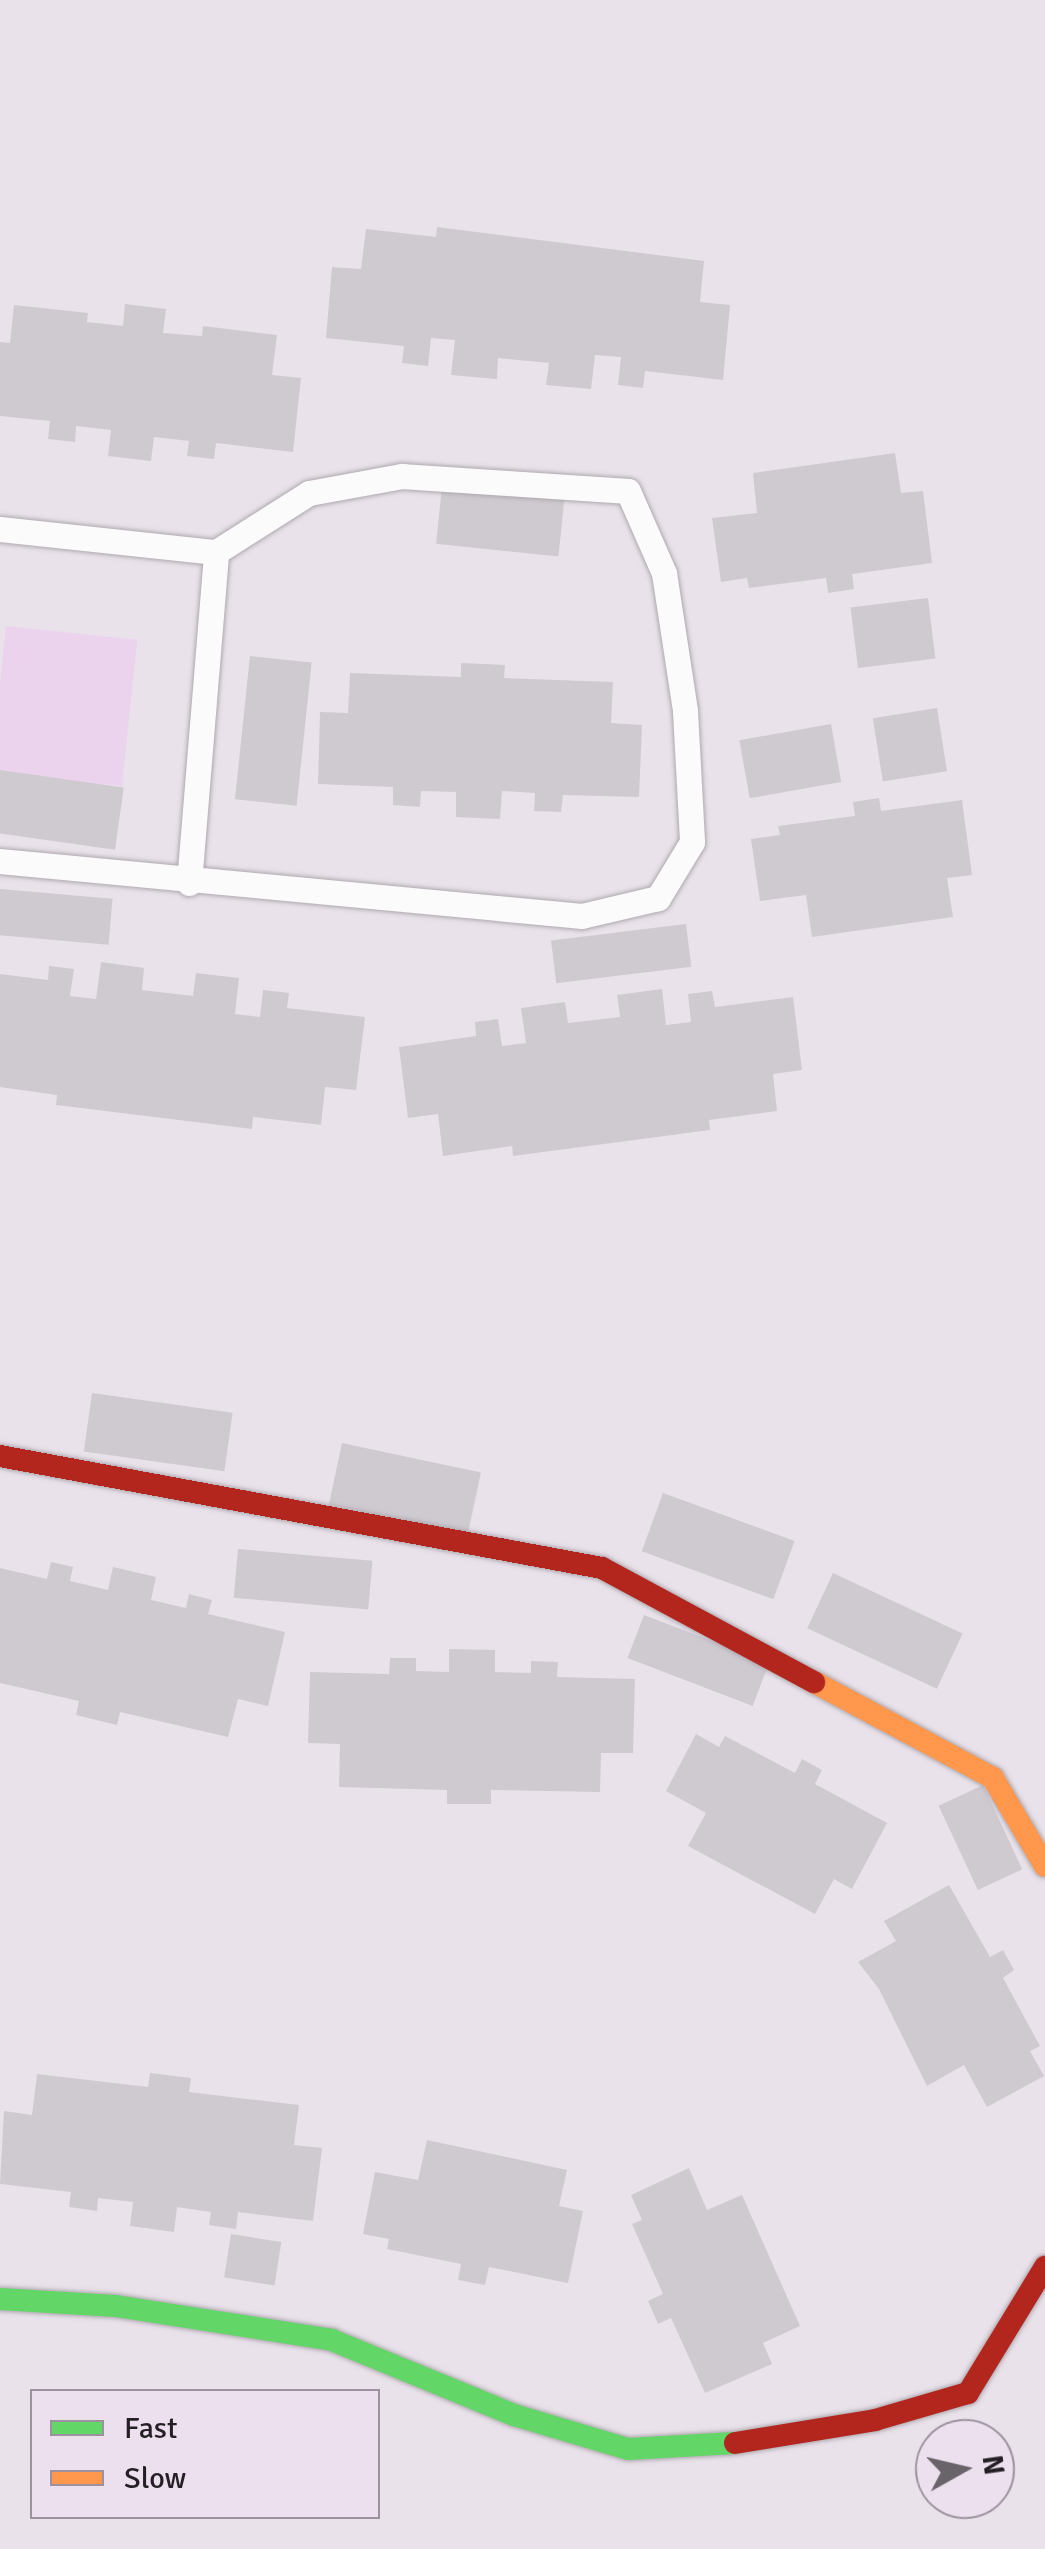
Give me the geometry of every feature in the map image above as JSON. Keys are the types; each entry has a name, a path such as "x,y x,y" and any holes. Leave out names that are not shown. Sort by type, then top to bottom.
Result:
{"street":[{"path":"0,1456 602,1568 993,1778 1045,1866"},
{"path":"0,2300 116,2306 332,2340 514,2415 628,2450 744,2442 838,2426 968,2393 1045,2268"}],"lane":[{"path":"0,530 216,552 309,494 402,476 628,491 664,573 685,710 692,842 658,898 582,916 189,883 0,861"},
{"path":"189,883 216,552"}],"shaded area":[{"path":"6,626 137,640 122,786 0,773 0,683"}],"building":[{"path":"437,227 704,261 700,302 730,305 723,380 645,371 643,388 618,385 621,357 595,355 591,389 546,385 549,363 498,358 497,379 451,375 455,340 431,338 428,366 402,363 404,346 326,338 332,267 361,269 366,229 436,237"},
{"path":"125,304 166,309 163,333 202,336 203,326 277,335 272,375 301,378 293,452 216,443 214,459 187,456 189,441 154,437 151,461 108,456 111,430 76,426 75,442 48,439 50,421 0,416 0,342 10,343 14,305 88,313 87,322 123,326"},
{"path":"895,453 901,493 923,491 932,563 852,574 854,589 828,593 826,578 749,588 747,578 721,582 712,518 757,513 753,473"},
{"path":"442,487 564,500 558,557 436,544"},
{"path":"928,598 935,659 858,668 851,608"},
{"path":"250,656 312,662 297,806 235,799"},
{"path":"461,663 505,665 504,678 613,682 611,723 642,725 639,797 563,795 561,812 534,811 535,793 502,791 500,819 456,817 456,792 421,791 420,807 393,805 393,787 318,784 320,712 348,713 350,673 461,677"},
{"path":"937,708 947,771 883,781 873,718"},
{"path":"831,724 841,782 750,798 739,740"},
{"path":"0,770 124,787 115,850 0,834"},
{"path":"879,798 881,811 962,800 972,875 947,878 953,917 812,937 806,895 760,901 751,839 780,835 778,826 855,816 853,802"},
{"path":"0,889 113,899 109,945 0,935"},
{"path":"686,924 691,967 556,983 551,941"},
{"path":"101,962 144,968 142,990 193,996 196,973 239,978 235,1014 260,1017 263,990 289,993 287,1008 365,1017 356,1090 325,1087 321,1125 253,1117 252,1129 56,1105 57,1095 0,1087 0,974 48,980 49,966 74,969 70,996 96,999"},
{"path":"662,989 666,1025 691,1022 688,994 712,991 715,1007 793,997 802,1070 773,1074 777,1111 709,1120 710,1130 513,1156 512,1146 443,1156 438,1114 408,1118 399,1047 476,1036 475,1022 498,1019 502,1046 526,1043 521,1008 565,1002 568,1023 620,1017 617,995"},
{"path":"92,1393 233,1413 224,1471 84,1451"},
{"path":"342,1443 481,1473 468,1534 329,1505"},
{"path":"663,1493 795,1541 773,1599 642,1551"},
{"path":"238,1549 372,1561 368,1610 234,1598"},
{"path":"51,1562 73,1567 70,1581 108,1590 113,1567 156,1577 151,1600 186,1608 189,1594 212,1600 208,1614 285,1632 268,1706 238,1699 228,1737 120,1712 117,1725 76,1715 79,1701 0,1683 0,1568 47,1579"},
{"path":"833,1573 963,1633 937,1689 807,1628"},
{"path":"644,1615 769,1663 753,1706 628,1658"},
{"path":"449,1649 495,1650 495,1672 531,1673 531,1661 558,1662 557,1677 635,1679 633,1753 601,1753 600,1792 491,1790 491,1804 447,1804 447,1790 339,1787 340,1744 308,1743 310,1672 389,1674 390,1658 416,1658 416,1671 449,1672"},
{"path":"696,1734 719,1747 725,1736 795,1773 802,1759 822,1770 815,1784 887,1823 852,1889 834,1879 815,1914 688,1846 706,1813 666,1791"},
{"path":"983,1785 1022,1869 978,1890 939,1806"},
{"path":"949,1885 990,1957 1003,1950 1014,1970 1003,1978 1040,2046 1030,2051 1044,2076 987,2107 964,2065 927,2086 879,1989 858,1962 896,1941 884,1921"},
{"path":"150,2073 191,2078 189,2092 299,2105 294,2145 322,2148 313,2221 238,2212 236,2229 209,2225 211,2212 177,2207 174,2232 130,2226 133,2202 98,2198 97,2211 69,2207 71,2192 0,2184 4,2111 32,2115 37,2074 148,2087"},
{"path":"427,2140 567,2170 559,2206 583,2211 568,2283 489,2267 485,2285 458,2280 461,2264 387,2249 389,2239 363,2234 375,2172 418,2180"},
{"path":"689,2168 707,2210 742,2195 800,2326 763,2343 772,2364 705,2393 671,2318 658,2324 648,2301 663,2294 632,2224 642,2220 631,2195"},
{"path":"231,2234 281,2242 274,2285 224,2277"}],"traffic: fast":[{"path":"0,2299 116,2306 332,2340 514,2415 628,2449 735,2443"}],"traffic: slow":[{"path":"814,1682 993,1778 1045,1866"}],"traffic: jam":[{"path":"0,1456 602,1568 814,1682"},
{"path":"735,2443 875,2420 968,2393 1045,2267"}]}
